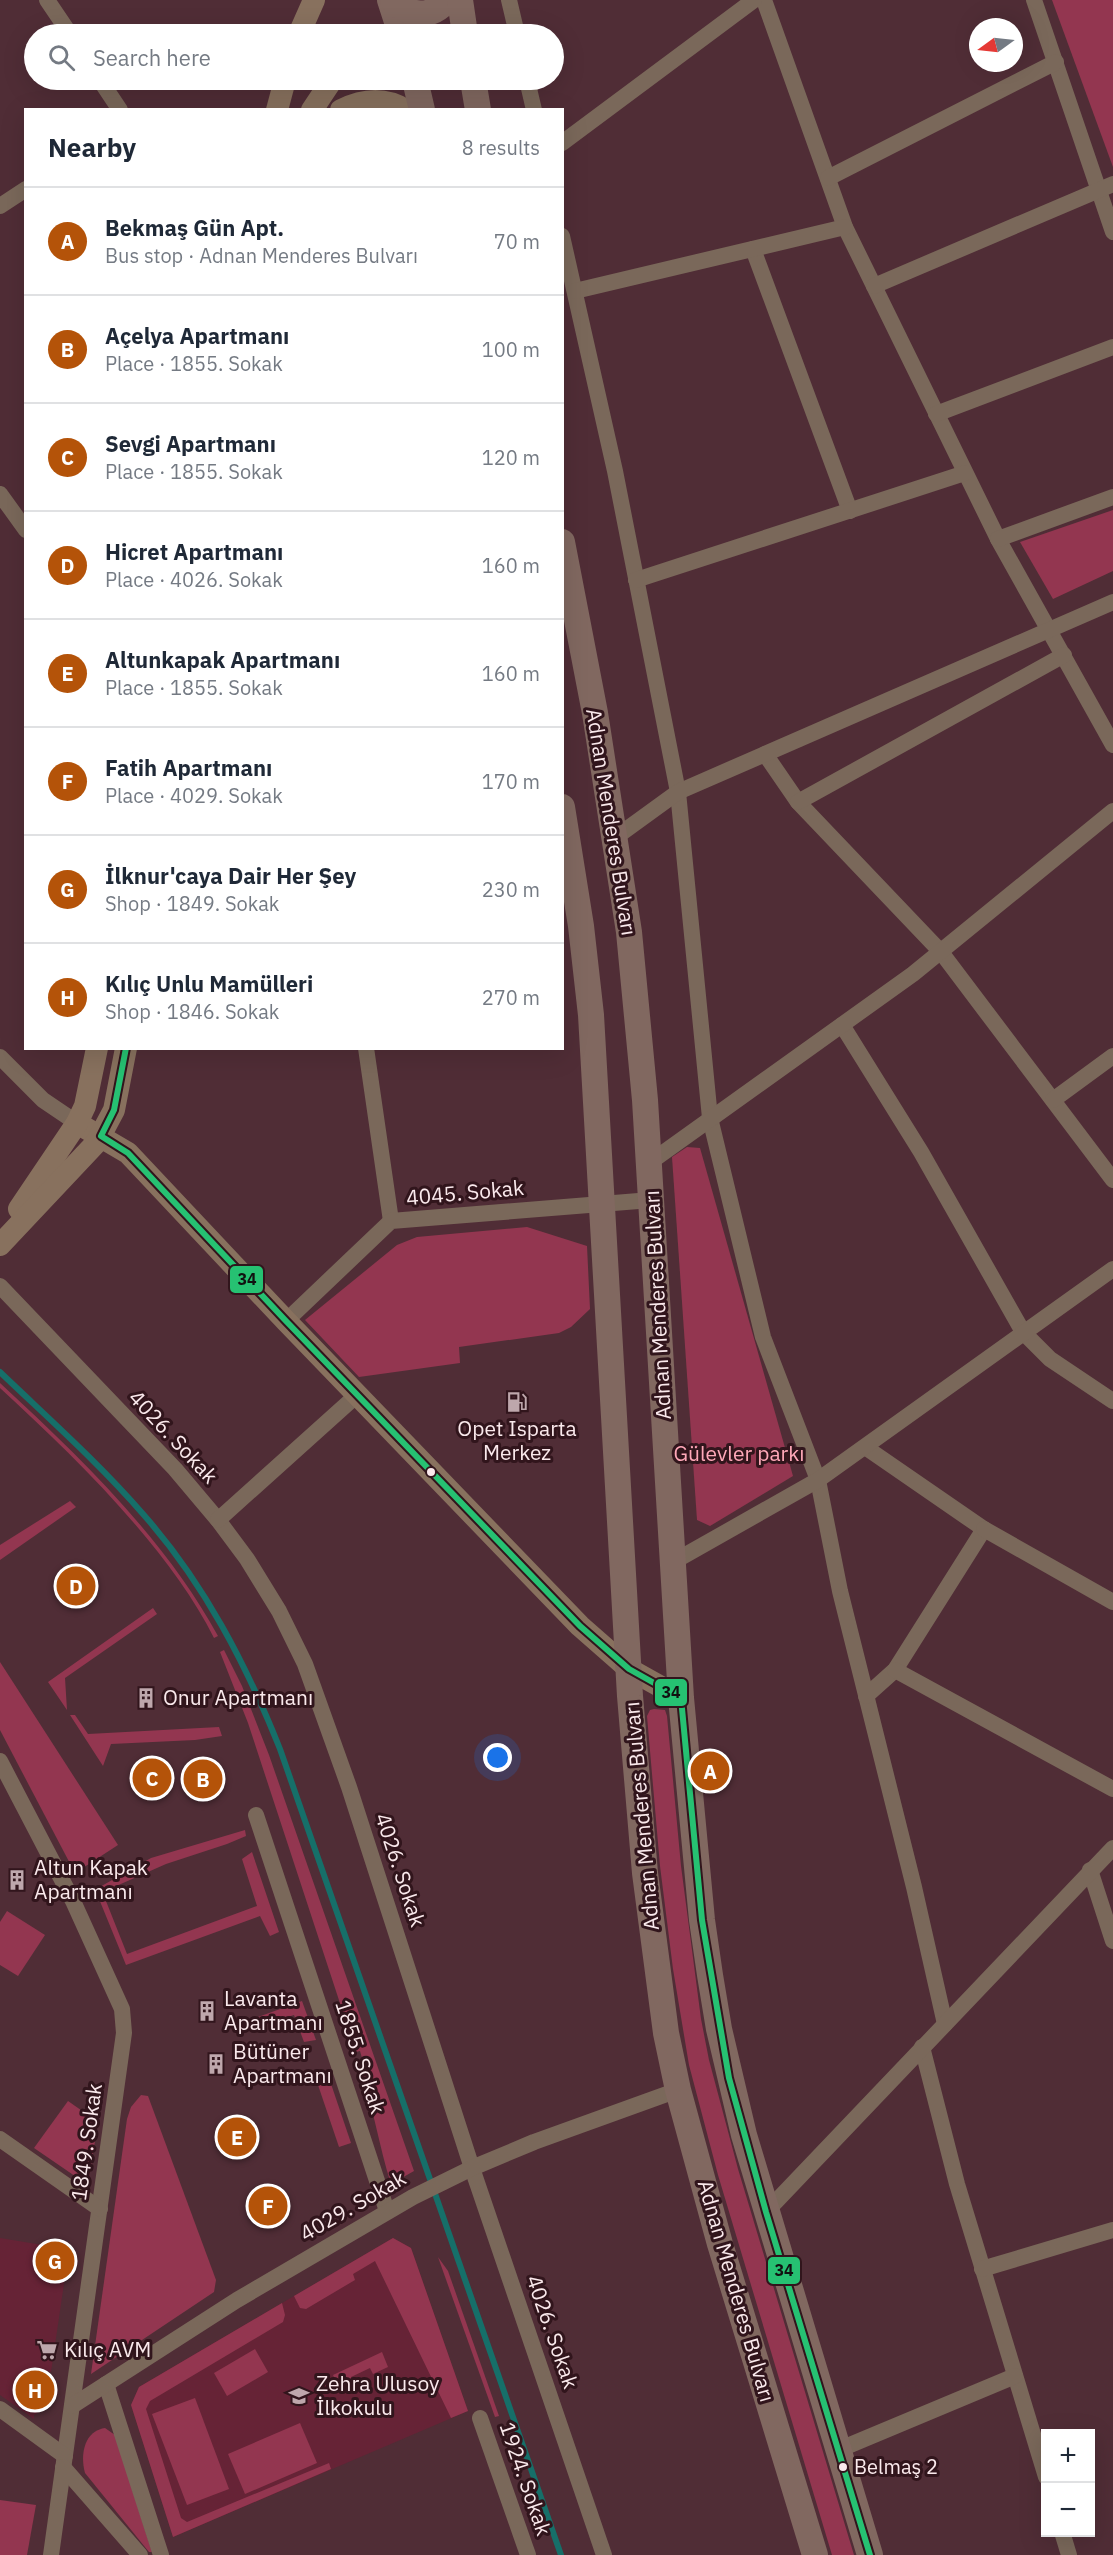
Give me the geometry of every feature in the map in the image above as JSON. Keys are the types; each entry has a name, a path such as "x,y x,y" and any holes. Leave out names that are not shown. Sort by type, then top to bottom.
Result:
{"main road":[{"path":"392,0 411,12 446,3 459,24"},
{"path":"392,0 394,24"},
{"path":"417,90 422,108"},
{"path":"475,90 478,108"},
{"name":"Adnan Menderes Bulvarı","path":"564,552 616,837 630,943 649,1163 681,1698 702,1920 729,2078 766,2212 870,2555"},
{"name":"Adnan Menderes Bulvarı","path":"564,820 581,926 591,1015 628,1669 645,1873 666,2033 678,2090 720,2244 815,2555"}],"street":[{"path":"47,0 63,24"},
{"path":"296,24 301,0"},
{"path":"303,24 314,0"},
{"path":"508,0 514,24"},
{"path":"564,142 754,0"},
{"path":"764,0 845,227 998,539 1113,745"},
{"path":"1034,0 1106,187 1113,231"},
{"path":"409,24 446,3"},
{"path":"828,178 1056,62"},
{"path":"107,90 119,108"},
{"path":"278,108 283,90"},
{"path":"313,108 325,90"},
{"path":"529,90 534,108"},
{"path":"347,108 366,101 379,100 387,100 402,108"},
{"path":"874,286 1106,187"},
{"path":"0,206 24,190"},
{"path":"575,291 845,227"},
{"path":"564,244 615,471 678,792 710,1118 763,1337 818,1480 840,1591 945,2024"},
{"path":"753,249 850,510"},
{"path":"936,414 1113,347"},
{"path":"636,580 965,473"},
{"path":"0,494 24,527"},
{"path":"998,539 1113,497"},
{"path":"616,837 678,792 1113,602"},
{"path":"798,802 1064,655"},
{"path":"765,754 798,802 941,952 1113,1180"},
{"path":"649,1163 941,952 1113,811"},
{"path":"842,1025 921,1152 1023,1332 1050,1359 1113,1401"},
{"path":"0,1236 77,1124 89,1088 97,1050"},
{"path":"0,1245 80,1162 101,1136 114,1110 126,1050"},
{"path":"366,1050 391,1221"},
{"path":"1053,1100 1113,1056"},
{"path":"0,1057 43,1100 77,1124 128,1153 286,1321 580,1626 628,1669 681,1698"},
{"name":"4045. Sokak","path":"286,1321 391,1221 651,1200"},
{"path":"673,1562 818,1480 1113,1269"},
{"name":"4026. Sokak","path":"0,1286 175,1469 218,1520 247,1559 279,1611 305,1664 363,1828 472,2168 604,2555"},
{"path":"218,1520 357,1395"},
{"path":"865,1447 984,1529 1113,1602"},
{"path":"866,1696 895,1670 984,1529"},
{"path":"895,1670 1113,1789"},
{"name":"1849. Sokak","path":"0,1761 73,1901 122,2008 124,2033 123,2056 51,2555"},
{"name":"1855. Sokak","path":"256,1815 387,2211"},
{"path":"766,2212 1113,1848"},
{"path":"1090,1870 1113,1941"},
{"path":"922,2047 957,2184 1041,2461"},
{"name":"4029. Sokak","path":"72,2406 237,2300 413,2197 452,2177 534,2142 678,2090"},
{"path":"0,2139 100,2209"},
{"path":"982,2268 1113,2230"},
{"path":"838,2450 1015,2376"},
{"path":"106,2384 161,2555"},
{"path":"0,2409 64,2462 140,2555"},
{"name":"1924. Sokak","path":"480,2418 528,2555"},
{"path":"1064,2537 1069,2555"}],"shaded area":[{"path":"0,2238 61,2248 57,2275 65,2277 51,2372 46,2371 39,2412 34,2415 34,2419 0,2395"},
{"name":"Zehra Ulusoy İlkokulu","path":"393,2238 411,2248 468,2411 173,2537 131,2405 139,2387"}],"green space":[{"path":"1052,0 1113,0 1113,167"},
{"path":"1113,510 1113,571 1053,599 1020,542"},
{"name":"Gülevler parkı","path":"687,1147 700,1148 793,1476 710,1526 697,1520 672,1157"},
{"path":"527,1227 587,1246 590,1309 571,1327 559,1333 459,1347 460,1363 359,1377 305,1320 397,1245 417,1237"},
{"path":"0,1383 120,1501 173,1566 197,1600 218,1636 214,1638 195,1604 146,1537 88,1473 0,1388"},
{"path":"70,1501 76,1507 0,1560 0,1545"},
{"path":"153,1608 157,1614 65,1678 67,1710 48,1682"},
{"path":"224,1650 242,1686 269,1755 414,2171 391,2184 360,2067 364,2065 360,2051 356,2052 248,1723 220,1652"},
{"path":"0,1662 118,1845 75,1873 0,1730"},
{"path":"650,1710 665,1710 667,1716 681,1866 701,2019 709,2060 738,2169 854,2555 832,2555 718,2175 689,2065 673,1969 660,1866 647,1716"},
{"path":"70,1715 75,1715 88,1734 219,1727 222,1736 195,1740 111,1744 103,1766"},
{"path":"245,1830 246,1836 166,1864 105,1891 104,1896 127,1954 257,1906 242,1859 252,1852 279,1932 270,1936 260,1916 126,1965 97,1894 98,1888 151,1858"},
{"path":"7,1911 45,1935 18,1976 0,1965 0,1922"},
{"path":"302,2001 316,2040 304,2042 294,2015 257,2027 253,2026 250,2020"},
{"path":"329,2078 351,2143 339,2147 317,2082"},
{"path":"141,2095 148,2096 216,2280 214,2292 91,2374 127,2119 131,2107"},
{"path":"68,2101 98,2122 88,2185 34,2148"},
{"path":"393,2238 411,2248 468,2411 451,2418 375,2261 353,2274 355,2280 306,2309 300,2308 294,2296"},
{"path":"438,2257 448,2271 499,2416 495,2417"},
{"path":"282,2303 285,2315 283,2322 150,2401 146,2409 181,2518 187,2522 329,2463 331,2469 173,2537 131,2405 139,2387"},
{"path":"255,2349 268,2372 227,2396 214,2373"},
{"path":"382,2352 388,2367 373,2374 370,2368 351,2377 354,2383 339,2389 333,2375"},
{"path":"195,2398 229,2489 187,2505 152,2414"},
{"path":"300,2423 317,2463 245,2494 228,2454"},
{"path":"105,2428 115,2435 152,2552 149,2552 85,2473 83,2459 85,2445 92,2434"},
{"path":"0,2500 36,2505 27,2555 0,2555"}],"waterway":[{"path":"0,1372 109,1477 165,1540 222,1625 253,1686 280,1749 561,2555"}],"transit line":[{"name":"34","path":"126,1050 114,1110 101,1136 128,1153 286,1321 580,1626 629,1669 681,1698 702,1920 729,2078 766,2212 870,2555"}],"place":[{"name":"Opet Isparta Merkez","path":"517,1402"},
{"name":"Hicret Apartmanı","path":"76,1586"},
{"name":"Onur Apartmanı","path":"146,1698"},
{"name":"Bekmaş Gün Apt.","path":"710,1771"},
{"name":"Sevgi Apartmanı","path":"152,1778"},
{"name":"Açelya Apartmanı","path":"203,1779"},
{"name":"Altun Kapak Apartmanı","path":"17,1880"},
{"name":"Lavanta Apartmanı","path":"207,2011"},
{"name":"Bütüner Apartmanı","path":"216,2064"},
{"name":"Altunkapak Apartmanı","path":"237,2137"},
{"name":"Fatih Apartmanı","path":"268,2206"},
{"name":"İlknur'caya Dair Her Şey","path":"55,2261"},
{"name":"Kılıç AVM","path":"47,2350"},
{"name":"Kılıç Unlu Mamülleri","path":"35,2390"},
{"name":"Zehra Ulusoy İlkokulu","path":"299,2396"},
{"name":"Belmaş 2","path":"843,2467"}]}
